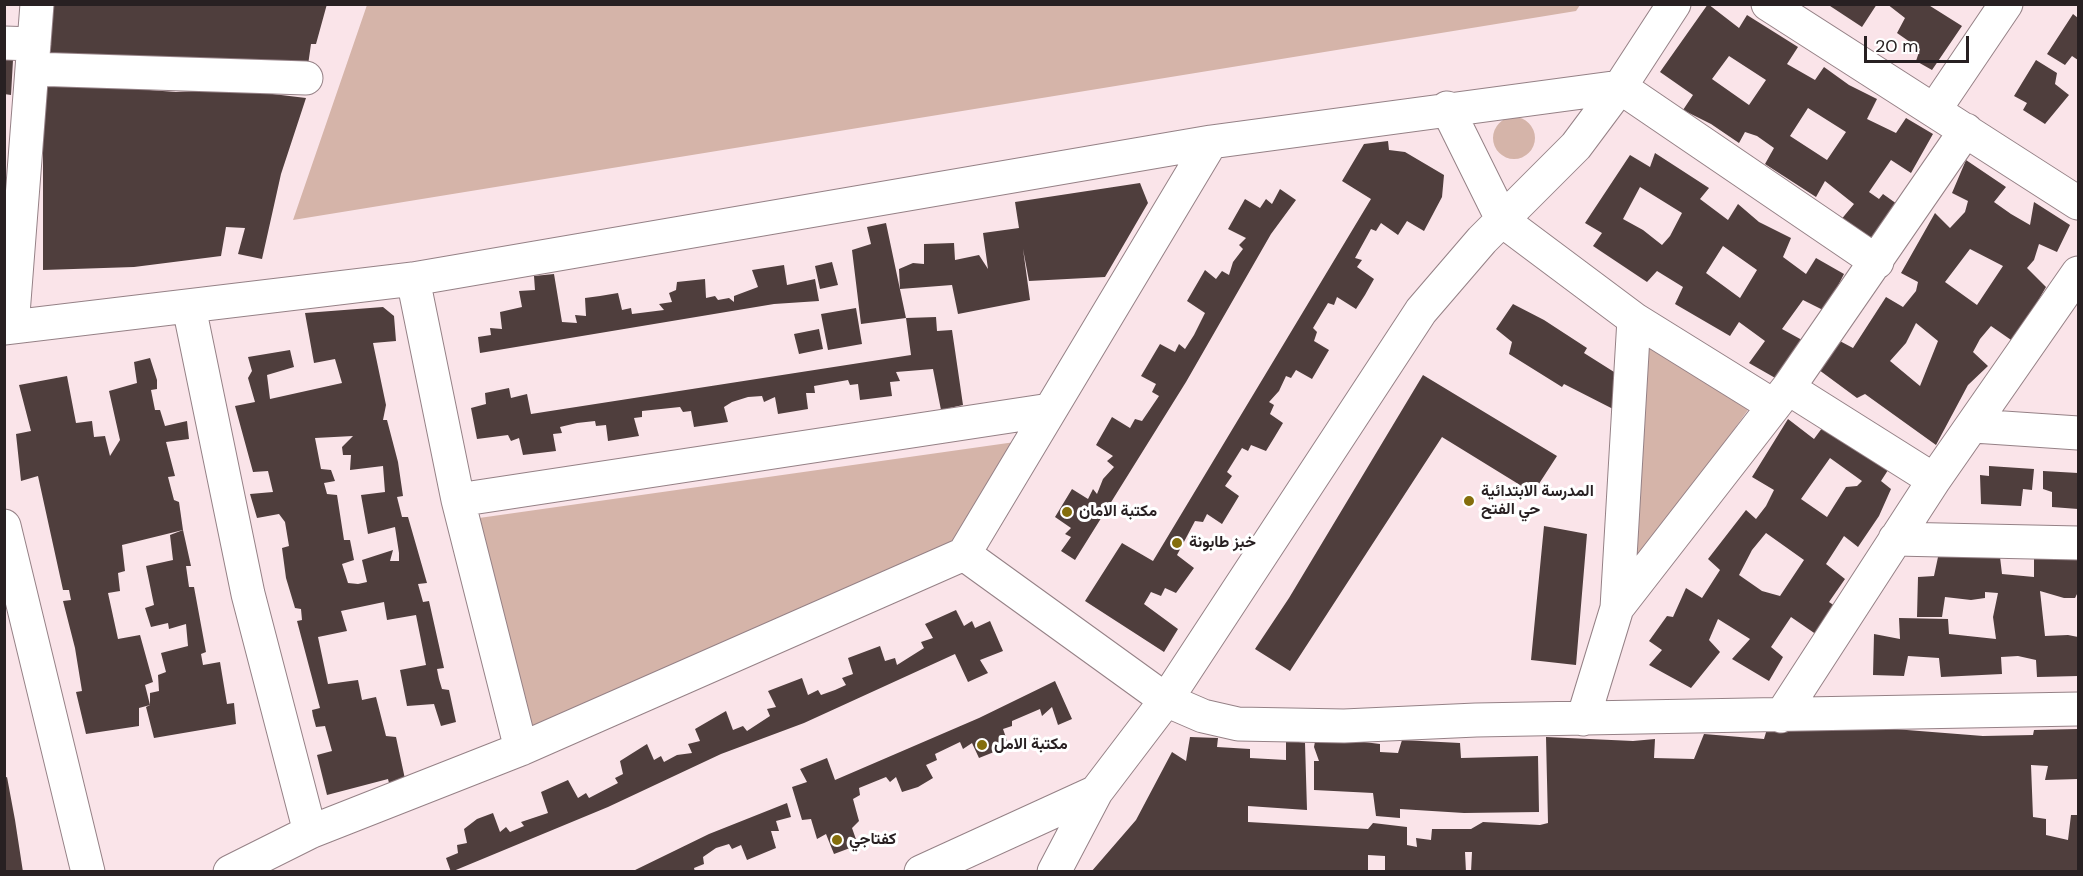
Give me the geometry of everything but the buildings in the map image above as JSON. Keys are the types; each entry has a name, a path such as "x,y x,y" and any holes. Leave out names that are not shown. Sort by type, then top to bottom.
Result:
{"street":[{"path":"37,4 23,52 8,327 413,279 1211,142 1447,108 1620,87 1876,261"},
{"path":"1054,872 1096,792 1166,700 1421,311 1474,249 1576,146 1620,87 1674,4"},
{"path":"1768,4 2079,203"},
{"path":"1935,109 2006,4"},
{"path":"23,52 306,78"},
{"path":"1447,108 1503,221 1634,319 1934,480"},
{"path":"1617,608 1780,397 1966,130"},
{"path":"230,872 310,832 521,749 964,554 1211,142"},
{"path":"1780,716 1894,539 2079,273"},
{"path":"413,279 458,500 521,749"},
{"path":"189,307 248,594 310,832"},
{"path":"1583,719 1617,608 1634,319"},
{"path":"458,500 1050,410"},
{"path":"1974,426 2079,433"},
{"path":"4,526 88,872"},
{"path":"1894,539 2079,543"},
{"path":"964,554 1166,700 1203,716 1238,724 1344,726 2079,709"},
{"path":"921,872 1096,792"}],"shaded area":[{"path":"367,4 1580,5 1576,11 293,220"},
{"path":"1514,117 1529,123 1535,138 1529,153 1514,159 1499,153 1493,138 1499,123"},
{"path":"1649,345 1750,407 1629,577"},
{"path":"1015,442 957,545 532,727 472,519"}],"place":[{"name":"المدرسة الابتدائية حي الفتح","path":"1469,501"},
{"name":"مكتبة الامان","path":"1067,512"},
{"name":"خبز طابونة","path":"1177,543"},
{"name":"مكتبة الامل","path":"982,745"},
{"name":"كفتاجي","path":"837,840"}]}
